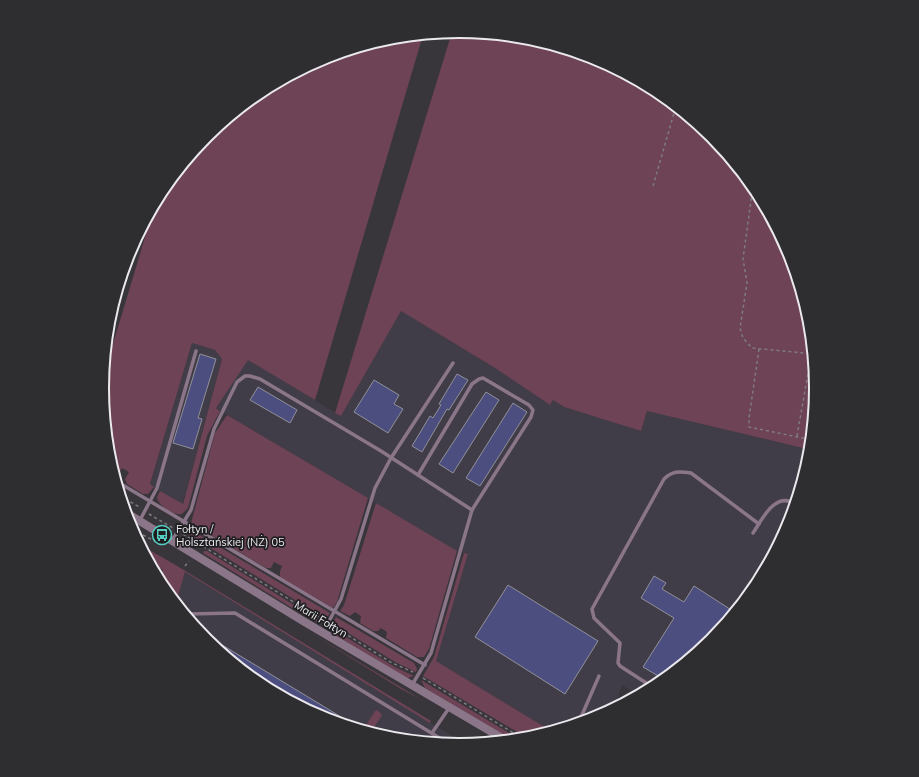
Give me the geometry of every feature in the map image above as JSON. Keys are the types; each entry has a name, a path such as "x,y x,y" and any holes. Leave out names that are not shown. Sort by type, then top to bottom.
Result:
{"street":[{"name":"Marii Fołtyn","path":"134,518 411,686 499,736"}],"lane":[{"path":"139,521 156,488 196,351"},
{"path":"328,623 341,599 375,488 391,458 453,363"},
{"path":"172,541 191,510 214,429 237,382 244,376 260,379 391,458 472,510"},
{"path":"411,686 425,665 430,653 472,510 531,416 533,410 529,405 483,378 479,378 472,384 418,475"},
{"path":"648,684 620,666 618,663 620,643 618,639 594,618 592,609 664,479 670,474 680,471 691,472 759,524"},
{"path":"123,485 425,665"},
{"path":"753,533 772,505 778,501 788,500 791,501"},
{"path":"191,614 235,613 440,738"},
{"path":"581,717 599,676"},
{"path":"432,733 449,707"}],"path":[{"path":"653,186 674,111"},
{"path":"752,195 743,259 747,283 740,328 745,342 752,348 808,354"},
{"path":"759,349 749,427 806,439"},
{"path":"797,437 809,373"},
{"path":"128,501 392,663 418,676 515,734"},
{"path":"185,566 191,558"}],"shaded area":[{"path":"450,38 505,41 550,50 572,57 615,74 635,85 673,110 691,125 723,157 738,175 763,213 774,233 798,298 807,343 810,388 804,448 647,411 641,431 564,407 553,400 550,405 495,368 401,311 341,416 335,413"},
{"path":"421,40 315,400 248,360 216,408 220,411 207,436 188,508 182,514 171,512 160,503 157,497 160,491 183,504 222,359 215,350 192,343 150,484 154,487 148,494 143,494 127,484 125,479 129,472 122,468 119,472 116,457 112,434 109,388 112,349 148,228 181,175 196,157 228,125 265,97 304,74 369,50"},
{"path":"401,311 495,368 550,405 553,400 564,407 641,431 647,411 804,448 798,479 791,501 774,544 751,583 723,620 691,652 673,667 635,692 622,685 616,702 594,712 546,728 436,661 468,554 452,549 216,408 248,359 341,416"},
{"path":"192,343 215,350 222,359 182,505 150,485"},
{"path":"227,415 368,498 337,602 333,608 280,577 282,566 274,562 271,568 266,568 191,523 215,433"},
{"path":"376,503 457,551 429,649 424,657 417,657 386,638 387,632 381,628 378,631 373,631 360,623 361,616 355,612 350,616 340,611 344,605"},
{"path":"183,531 193,531 330,613 326,619"},
{"path":"148,549 431,721 430,723 185,572 178,597 162,573 163,570 158,567"},
{"path":"204,551 207,551 323,623 313,621 203,553"},
{"path":"464,553 468,554 436,661 546,728 520,733 423,676 434,657"},
{"path":"185,572 457,739 414,736 369,727 304,703 265,680 228,652 196,620 178,597"},
{"path":"336,617 414,663 417,669 416,672 395,662 332,623"},
{"path":"331,628 395,667 414,676 408,678 402,675 334,635"},
{"path":"309,632 422,700 401,689"},
{"path":"421,680 512,735 505,736 425,688"},
{"path":"377,710 382,715 374,728 366,726 375,711"}],"building":[{"path":"200,354 216,359 198,418 202,419 193,449 173,443"},
{"path":"457,374 468,380 449,410 447,409 422,452 412,446 430,416 433,418 441,405 439,404"},
{"path":"374,380 399,395 394,404 403,409 388,433 354,412"},
{"path":"258,387 297,410 290,423 250,400"},
{"path":"486,392 499,400 453,473 439,464"},
{"path":"513,403 527,412 480,486 466,478"},
{"path":"654,576 666,583 662,589 684,602 694,586 731,610 691,652 659,677 643,667 674,618 641,598"},
{"path":"508,585 598,641 565,694 475,637"},
{"path":"219,643 345,719 304,703 284,692 246,667"}],"place":[{"name":"Fołtyn / Holsztańskiej (NŻ) 05","path":"162,535"}]}
